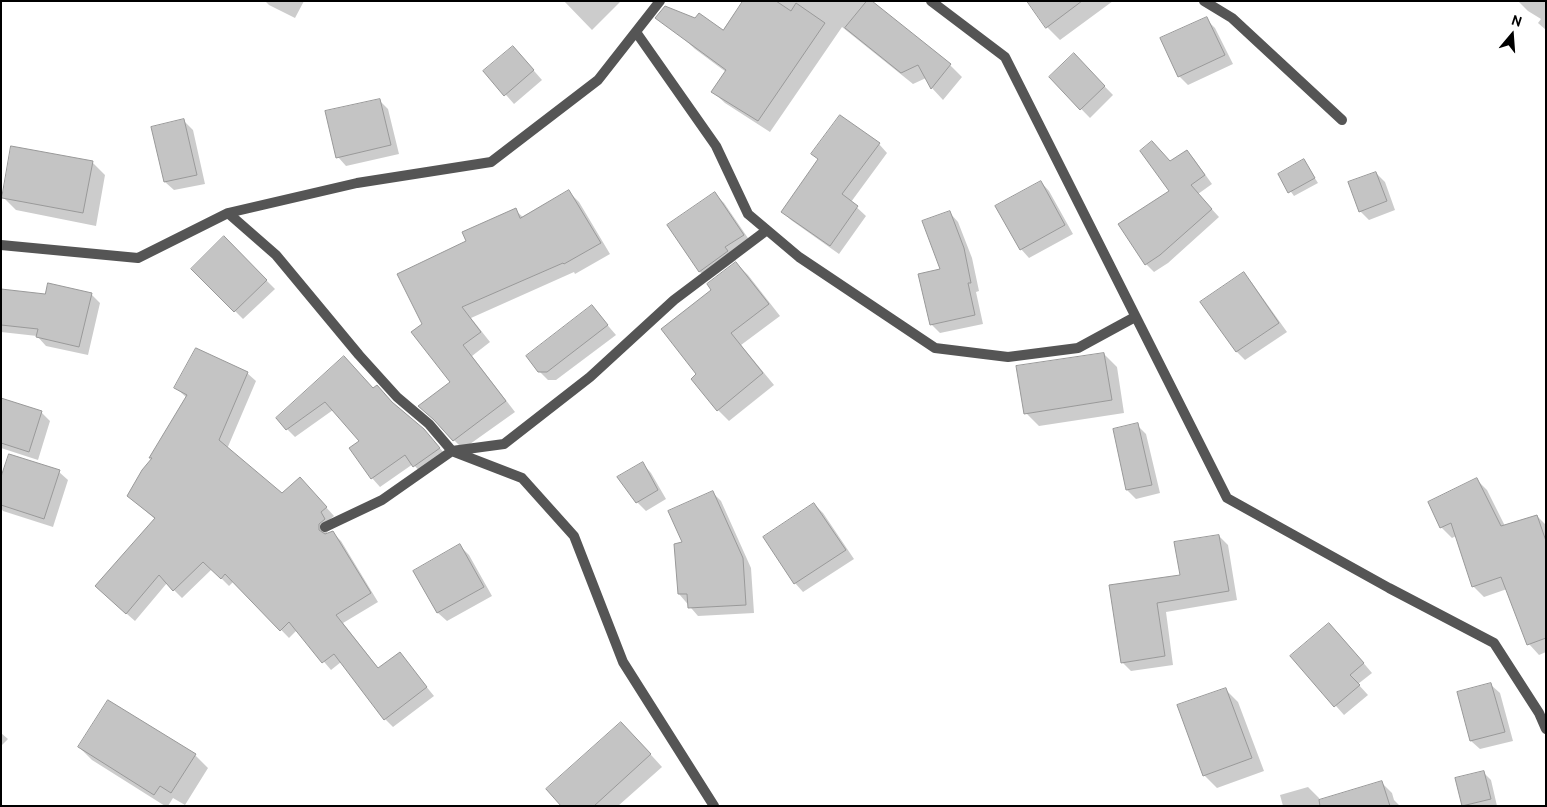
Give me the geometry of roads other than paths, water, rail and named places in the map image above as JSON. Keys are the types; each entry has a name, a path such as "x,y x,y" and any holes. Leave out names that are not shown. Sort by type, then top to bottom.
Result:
{"street":[{"path":"1,245 138,258 228,213 357,183 491,162 598,80 660,1"},
{"path":"931,1 1005,57 1227,498 1389,588 1494,643 1539,713 1546,729"},
{"path":"1204,1 1232,18 1342,120"},
{"path":"636,32 716,146 748,214 798,257 936,348 1008,357 1078,348 1136,317"},
{"path":"228,213 276,255 358,355 397,397 429,424 452,451 522,478 574,536 623,662 714,806"},
{"path":"326,527 382,500 452,451 504,444 590,377 674,300 767,230"}]}
